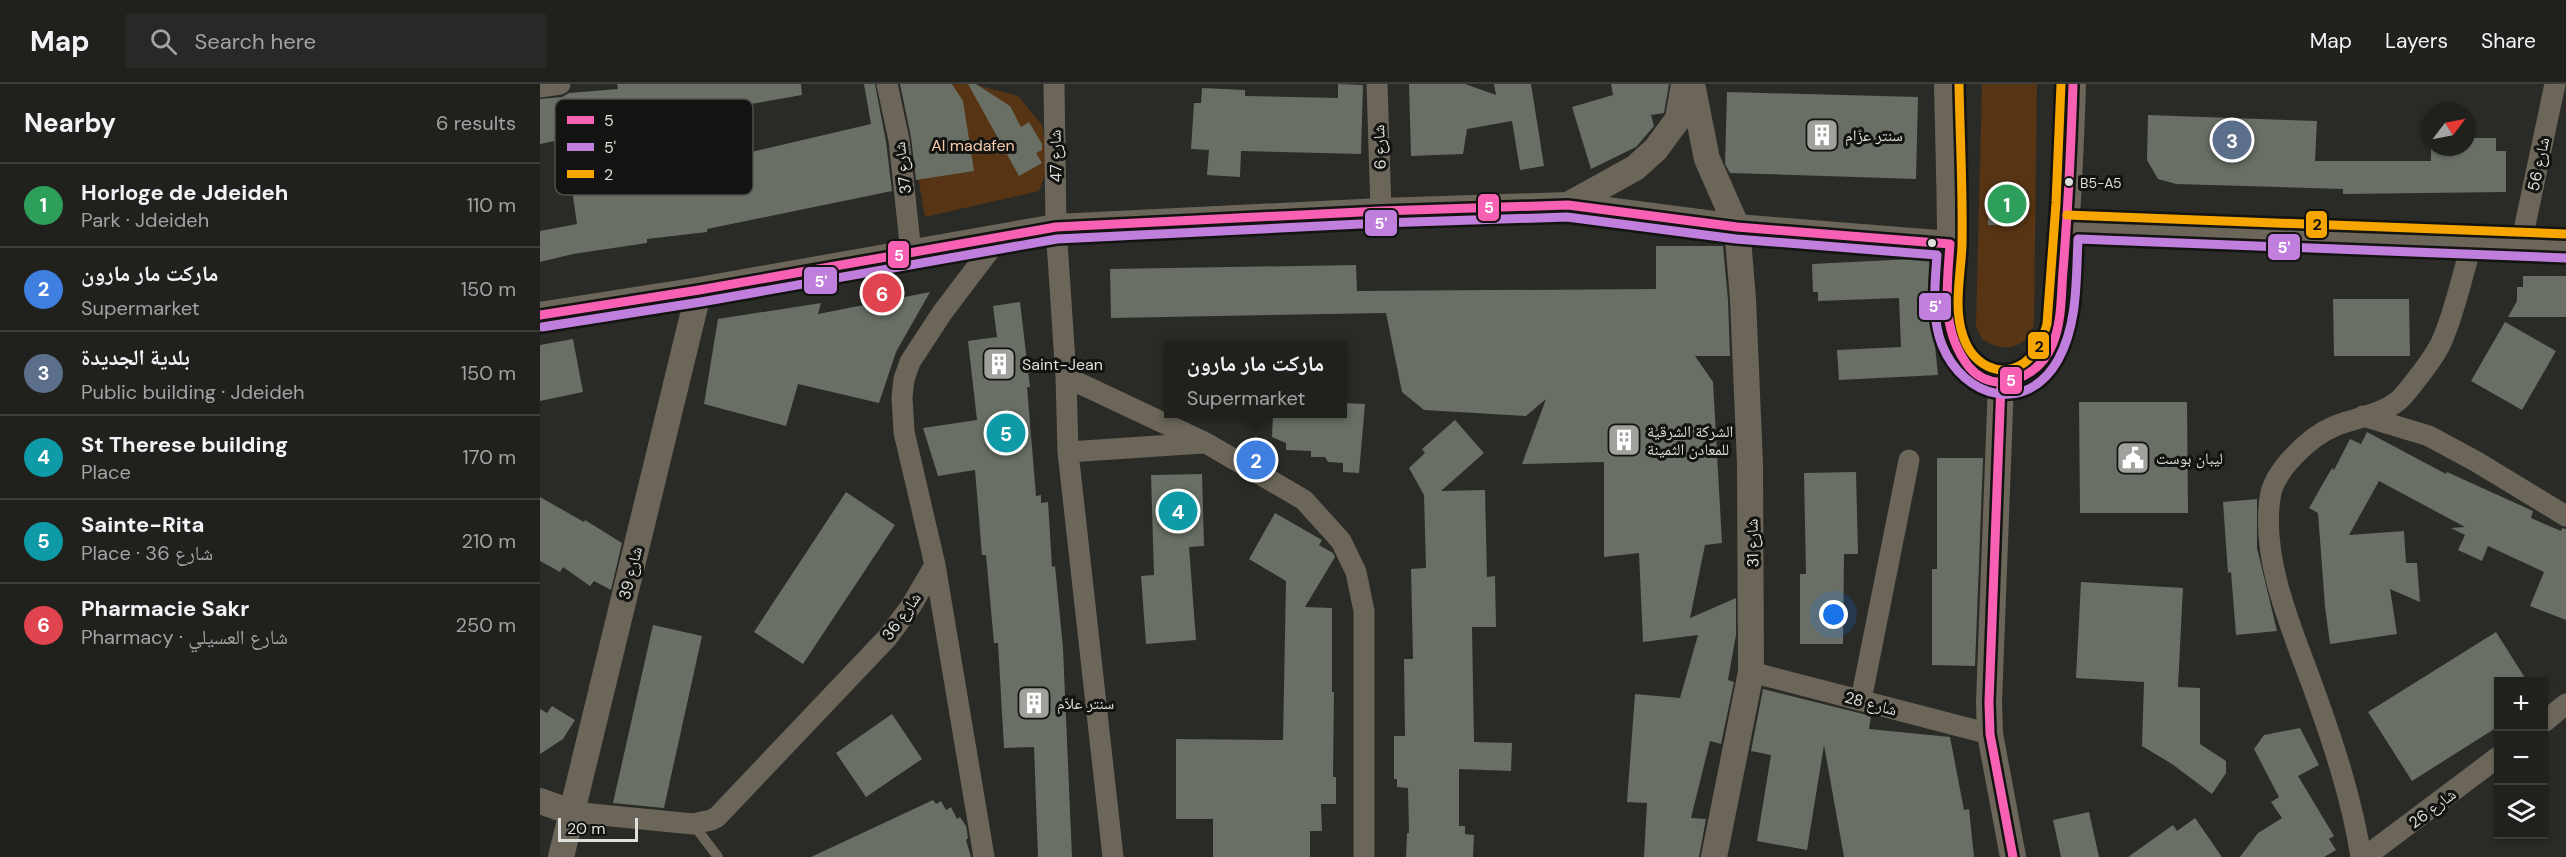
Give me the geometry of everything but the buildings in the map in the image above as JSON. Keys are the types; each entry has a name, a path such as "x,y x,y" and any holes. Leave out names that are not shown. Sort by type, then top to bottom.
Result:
{"street":[{"path":"540,87 560,84"},
{"name":"شارع 37","path":"887,84 899,140 911,253"},
{"name":"شارع 47","path":"1054,84 1056,227 1066,377 1068,452 1113,857"},
{"name":"شارع 6","path":"1377,84 1381,211"},
{"path":"1568,205 1635,168 1656,148 1678,118 1684,84"},
{"name":"شارع 31","path":"1692,84 1707,159 1737,227 1743,299 1750,464 1751,672 1714,857"},
{"path":"1947,84 1950,244 1947,319 1951,340 1960,357 1978,375 1988,381 2001,383 2017,380 2029,374 2048,354 2060,316 2067,227 2073,84"},
{"name":"شارع 56","path":"2521,244 2555,84"},
{"path":"540,315 699,290 1056,227 1381,211 1568,205 1737,227 1950,244"},
{"path":"2067,227 2566,246"},
{"path":"984,857 935,565 904,432 902,397 904,379 910,362 998,239"},
{"path":"2363,857 2355,820 2328,731 2277,587 2269,531 2270,496 2286,464 2332,427 2388,409 2403,397 2440,345 2472,243"},
{"name":"شارع 39","path":"561,857 699,290"},
{"path":"1066,377 1206,443 1304,500 1341,541 1356,572 1364,611 1364,857"},
{"path":"2001,383 1989,652 1990,734 2013,857"},
{"path":"2363,416 2429,436 2566,516"},
{"path":"1068,452 1206,443"},
{"path":"1861,700 1909,460"},
{"name":"شارع 36","path":"571,812 693,824 711,820 723,811 887,638 911,606 935,565"},
{"name":"شارع 28","path":"1751,672 1990,734"},
{"path":"2548,719 2566,704"},
{"name":"شارع 26","path":"2363,857 2422,816 2494,761"},
{"path":"540,801 571,812"}],"lane":[{"path":"693,824 718,857"}],"green space":[{"name":"Al madafen","path":"902,84 973,84 1018,96 1042,125 1049,164 1039,191 925,217"},
{"path":"1982,84 2037,84 2034,325 2025,340 2012,347 1998,346 1982,339 1976,326"}],"transit line":[{"name":"2","path":"1959,84 1962,245 1958,314 1963,336 1973,354 1987,366 2005,370 2024,363 2033,355 2047,324 2056,203 2061,84"},
{"name":"5","path":"540,315 699,290 1056,227 1381,211 1568,205 1737,227 1950,244 1947,292 1949,323 1953,338 1969,367 1979,376 1995,382 2008,381 2027,374 2038,366 2050,350 2058,326 2068,201 2073,84"},
{"name":"2","path":"2067,215 2566,234"},
{"name":"5'","path":"542,327 701,302 1057,239 1381,223 1567,217 1736,239 1937,255 1936,323 1942,345 1952,363 1965,378 1980,388 1997,393 2013,394 2030,388 2045,377 2065,346 2075,301 2078,239 2566,258"},
{"name":"5","path":"2001,383 1989,702 1990,734 2013,857"}],"place":[{"name":"سنتر عزّام","path":"1822,135"},
{"name":"بلدية الجديدة","path":"2232,140"},
{"name":"B5-A5","path":"2069,182"},
{"name":"Horloge de Jdeideh","path":"2007,204"},
{"name":"Pharmacie Sakr","path":"882,293"},
{"name":"Saint-Jean","path":"999,364"},
{"name":"Sainte-Rita","path":"1006,433"},
{"name":"الشركة الشرقية للمعادن الثمينة","path":"1624,440"},
{"name":"ليبان بوست","path":"2133,458"},
{"name":"ماركت مار مارون","path":"1256,460"},
{"name":"St Therese building","path":"1178,511"},
{"name":"سنتر علاّم","path":"1034,703"}]}
